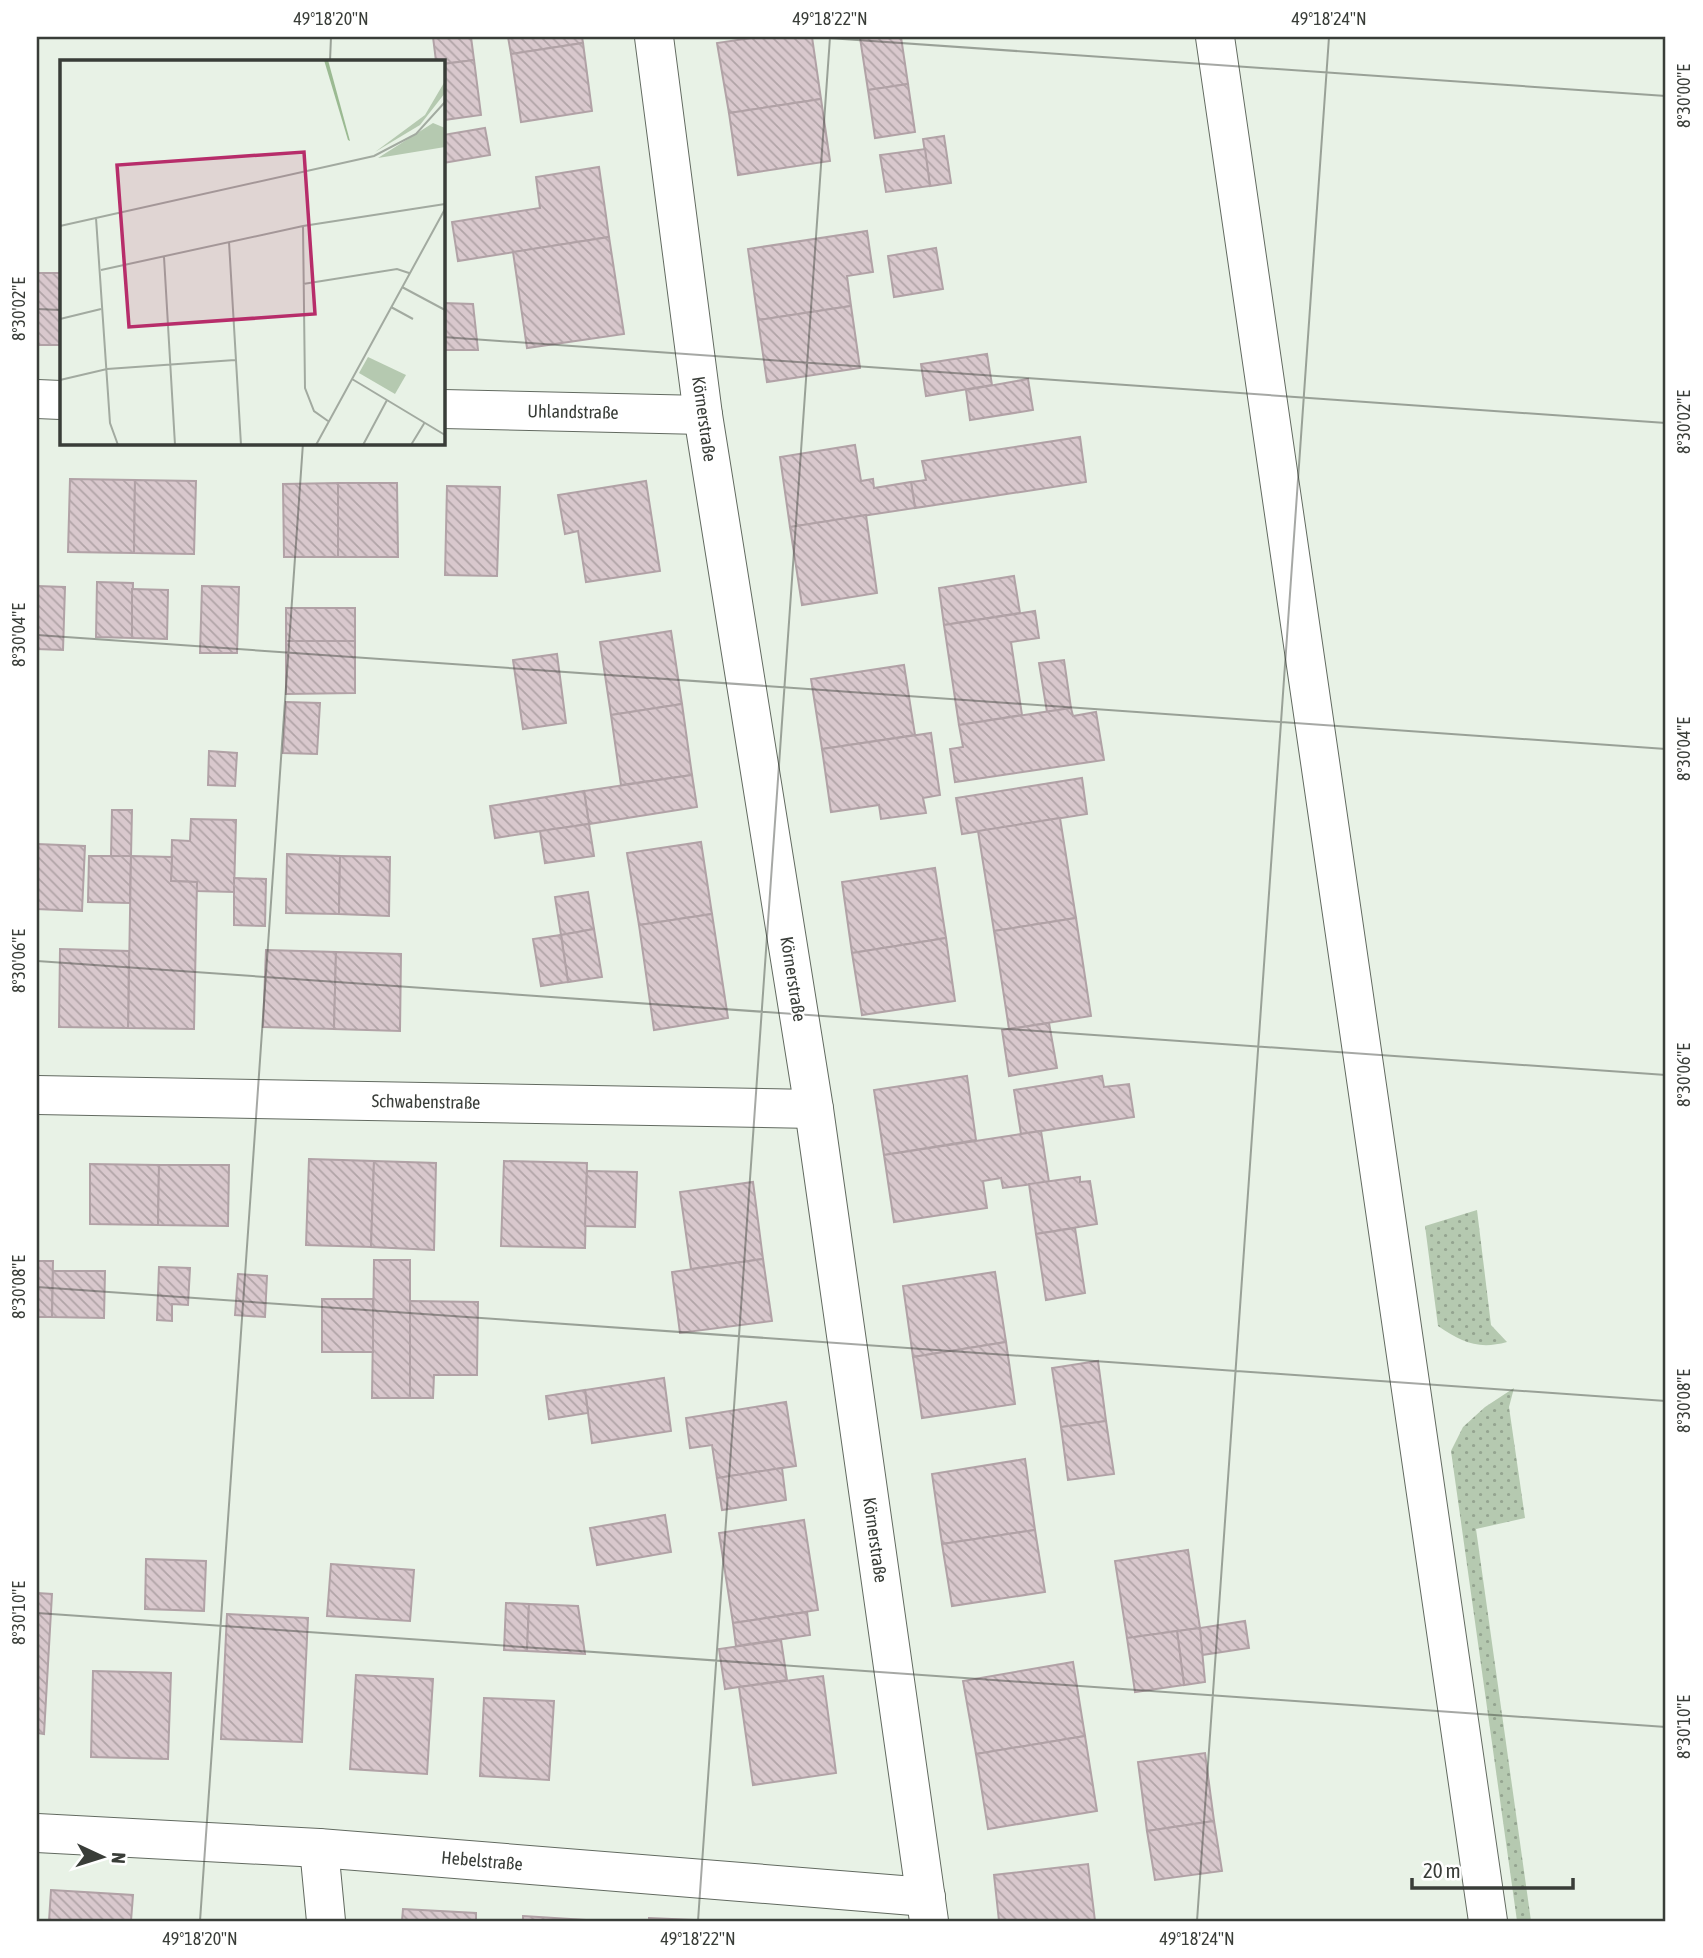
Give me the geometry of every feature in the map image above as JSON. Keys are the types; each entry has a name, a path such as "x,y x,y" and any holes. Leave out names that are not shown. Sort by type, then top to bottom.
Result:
{"street":[{"name":"Körnerstraße","path":"654,37 703,415 814,1110 928,1909"},
{"path":"1215,37 1488,1921"},
{"path":"37,399 60,400"},
{"name":"Uhlandstraße","path":"444,409 703,415"},
{"name":"Schwabenstraße","path":"37,1095 814,1110"},
{"name":"Hebelstraße","path":"37,1833 319,1847 928,1909"},
{"path":"319,1847 326,1921"}],"green space":[{"path":"1477,1210 1491,1325 1507,1342 1497,1344 1471,1343 1438,1326 1425,1226"},
{"path":"1514,1388 1509,1407 1525,1518 1476,1529 1531,1921 1517,1921 1451,1451 1463,1427 1485,1407"}],"building":[{"path":"433,37 471,37 474,60 444,64 444,60 436,60"},
{"path":"508,37 582,37 583,43 511,54"},
{"path":"758,37 812,37 821,99 729,113 717,43"},
{"path":"901,37 908,84 868,90 860,38"},
{"path":"583,43 592,111 521,122 511,54"},
{"path":"474,60 481,115 444,120 444,64"},
{"path":"908,84 915,132 875,138 868,90"},
{"path":"821,99 830,161 738,175 729,113"},
{"path":"485,128 490,155 444,163 444,135"},
{"path":"944,136 951,183 930,186 923,139"},
{"path":"925,149 930,186 886,192 880,155"},
{"path":"599,167 609,237 458,261 452,222 540,208 536,177"},
{"path":"867,231 873,272 847,276 851,306 758,320 748,249"},
{"path":"609,237 624,334 527,348 513,252"},
{"path":"936,248 943,289 894,297 888,256"},
{"path":"37,273 60,273 60,345 37,345"},
{"path":"444,303 473,304 478,350 444,350"},
{"path":"851,306 860,368 767,382 758,320"},
{"path":"987,354 992,385 926,396 921,364"},
{"path":"1028,379 1033,410 970,420 966,390"},
{"path":"1080,437 1086,482 915,508 911,482 926,480 922,461"},
{"path":"855,445 861,481 873,479 874,488 911,482 915,508 790,527 780,457"},
{"path":"70,479 135,480 134,553 68,552"},
{"path":"135,480 196,481 194,554 134,553"},
{"path":"646,481 660,571 586,582 578,531 565,534 558,495"},
{"path":"338,483 397,483 398,557 338,557"},
{"path":"338,483 338,557 284,557 283,484"},
{"path":"447,486 500,487 497,576 445,575"},
{"path":"866,515 877,593 802,605 790,527"},
{"path":"1014,576 1020,613 944,625 939,588"},
{"path":"97,582 133,583 132,638 96,637"},
{"path":"37,586 65,587 63,650 37,649"},
{"path":"202,586 239,587 237,653 200,653"},
{"path":"132,589 168,590 167,639 132,638"},
{"path":"286,608 355,608 355,641 286,641"},
{"path":"1035,611 1039,638 1011,642 1022,715 959,725 944,625"},
{"path":"671,631 682,704 611,715 600,642"},
{"path":"286,641 355,641 355,693 286,694"},
{"path":"557,654 566,723 523,729 513,660"},
{"path":"1064,660 1071,708 1047,712 1039,663"},
{"path":"904,665 915,735 822,749 811,679"},
{"path":"286,702 320,703 317,754 283,753"},
{"path":"682,704 692,775 621,785 611,715"},
{"path":"1071,708 1073,716 1096,712 1104,760 955,782 950,749 963,747 959,725"},
{"path":"931,733 940,795 923,798 926,813 881,819 879,805 831,812 822,749"},
{"path":"209,751 237,753 235,786 208,785"},
{"path":"692,775 697,807 589,824 584,791"},
{"path":"1082,778 1087,814 962,834 956,798"},
{"path":"584,791 589,824 495,838 490,806"},
{"path":"112,810 132,810 131,856 111,856"},
{"path":"1060,818 1076,918 994,931 978,831"},
{"path":"191,819 236,820 234,892 196,891 197,882 171,881 172,840 190,841"},
{"path":"589,824 594,856 545,863 540,831"},
{"path":"701,842 712,914 639,925 627,853"},
{"path":"37,844 85,846 82,911 37,909"},
{"path":"287,854 340,856 339,914 286,913"},
{"path":"89,856 131,856 130,903 88,902"},
{"path":"131,856 172,857 171,881 197,882 194,1029 128,1028"},
{"path":"340,856 390,857 389,916 339,914"},
{"path":"935,868 946,938 852,953 842,882"},
{"path":"234,878 266,879 265,926 234,925"},
{"path":"588,892 594,929 561,935 555,897"},
{"path":"712,914 728,1018 654,1030 639,925"},
{"path":"1076,918 1091,1016 1009,1029 994,931"},
{"path":"594,929 602,977 568,982 561,935"},
{"path":"561,935 568,982 541,986 533,939"},
{"path":"946,938 955,1001 862,1015 852,953"},
{"path":"60,949 129,951 128,1028 59,1027"},
{"path":"266,950 336,952 334,1029 263,1027"},
{"path":"336,952 401,954 400,1031 334,1029"},
{"path":"1049,1023 1057,1068 1009,1076 1002,1030"},
{"path":"967,1076 976,1140 884,1155 874,1090"},
{"path":"1102,1076 1104,1087 1129,1084 1134,1117 1021,1134 1014,1090"},
{"path":"1041,1131 1049,1182 1003,1188 1001,1178 983,1181 987,1208 894,1222 884,1155"},
{"path":"309,1159 374,1161 371,1247 306,1245"},
{"path":"374,1161 436,1163 434,1250 371,1247"},
{"path":"504,1161 587,1163 585,1248 501,1246"},
{"path":"90,1164 159,1165 158,1225 90,1224"},
{"path":"159,1165 229,1165 228,1226 158,1225"},
{"path":"587,1171 637,1172 635,1227 585,1226"},
{"path":"1080,1177 1080,1182 1090,1181 1097,1224 1036,1234 1029,1184"},
{"path":"753,1182 763,1259 691,1269 680,1192"},
{"path":"1075,1228 1085,1293 1046,1300 1036,1234"},
{"path":"763,1259 772,1321 680,1333 672,1272"},
{"path":"374,1260 410,1260 410,1398 372,1398"},
{"path":"37,1261 53,1261 52,1317 37,1317"},
{"path":"159,1267 190,1268 188,1305 172,1304 172,1321 157,1320"},
{"path":"53,1271 105,1271 104,1318 52,1317"},
{"path":"995,1272 1006,1342 913,1357 903,1286"},
{"path":"238,1274 267,1276 265,1317 235,1315"},
{"path":"322,1299 373,1299 373,1352 322,1352"},
{"path":"410,1301 478,1302 477,1375 434,1375 433,1398 410,1398"},
{"path":"1006,1342 1015,1404 922,1418 913,1357"},
{"path":"1098,1361 1106,1421 1061,1427 1052,1368"},
{"path":"664,1378 671,1431 592,1443 585,1390"},
{"path":"585,1390 588,1413 549,1419 546,1396"},
{"path":"786,1402 796,1466 717,1478 712,1445 690,1448 686,1418"},
{"path":"1106,1421 1114,1474 1068,1480 1061,1427"},
{"path":"1025,1459 1035,1530 942,1544 932,1474"},
{"path":"782,1468 786,1500 722,1510 717,1478"},
{"path":"665,1515 671,1552 597,1565 590,1528"},
{"path":"804,1520 818,1610 733,1623 719,1533"},
{"path":"1035,1530 1045,1592 952,1606 942,1544"},
{"path":"1188,1550 1200,1628 1127,1638 1115,1561"},
{"path":"146,1559 206,1561 204,1611 145,1609"},
{"path":"331,1564 414,1570 410,1621 327,1616"},
{"path":"37,1593 52,1594 44,1734 37,1733"},
{"path":"506,1603 529,1604 527,1651 504,1650"},
{"path":"529,1604 578,1606 585,1654 527,1651"},
{"path":"807,1612 810,1635 736,1646 733,1623"},
{"path":"227,1614 308,1618 302,1742 221,1739"},
{"path":"1245,1621 1249,1648 1202,1655 1200,1628"},
{"path":"1200,1628 1205,1682 1184,1685 1177,1631"},
{"path":"1177,1631 1184,1685 1135,1692 1127,1638"},
{"path":"781,1640 787,1680 725,1689 719,1649"},
{"path":"1073,1662 1085,1736 976,1754 963,1681"},
{"path":"93,1671 171,1673 168,1759 91,1757"},
{"path":"356,1675 433,1679 427,1774 350,1769"},
{"path":"823,1676 836,1773 753,1785 739,1687"},
{"path":"484,1698 554,1701 549,1780 480,1776"},
{"path":"1085,1736 1097,1811 988,1829 976,1754"},
{"path":"1205,1753 1214,1821 1147,1831 1138,1762"},
{"path":"1214,1821 1222,1871 1155,1880 1147,1831"},
{"path":"1088,1864 1095,1921 999,1921 994,1875"},
{"path":"51,1890 133,1895 131,1921 49,1921"},
{"path":"403,1909 476,1913 476,1921 402,1921"},
{"path":"523,1916 602,1921 523,1921"},
{"path":"649,1918 717,1921 649,1921"}]}
